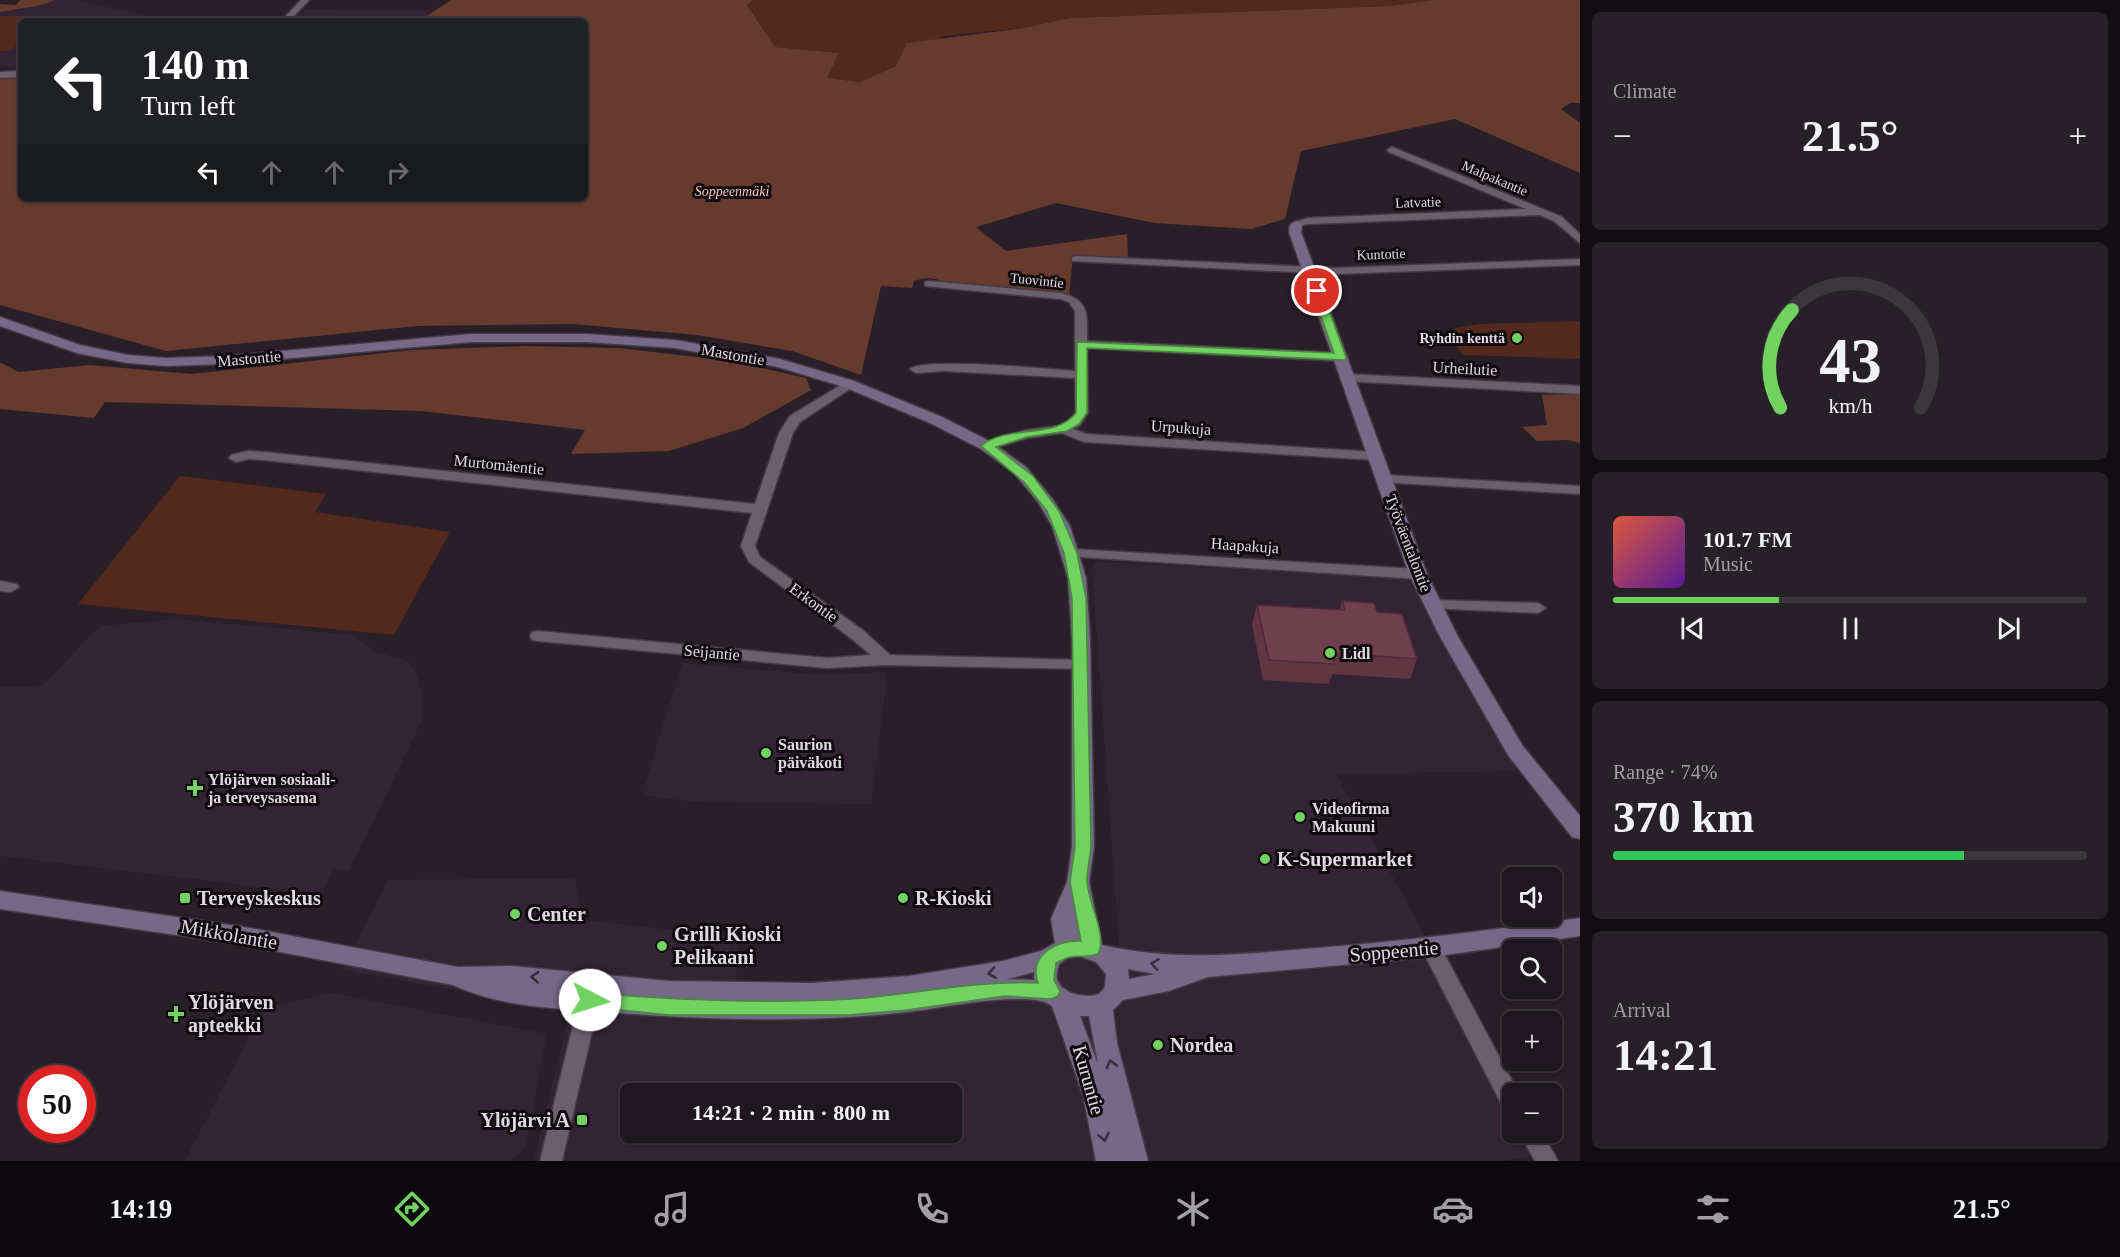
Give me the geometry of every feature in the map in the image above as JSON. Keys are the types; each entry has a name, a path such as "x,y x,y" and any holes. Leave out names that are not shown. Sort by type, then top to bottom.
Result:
{"main road":[{"name":"Työväentalontie","path":"1296,225 1295,232 1418,574 1515,750 1580,831"},
{"name":"Mastontie","path":"0,321 77,349 146,361 205,362 471,338 586,338 675,344 746,355 801,368 849,384 936,420 987,446 1011,463 1037,488 1053,511 1071,553 1079,598 1083,847 1078,882 1063,919 1058,953"},
{"name":"Mastontie","path":"1078,882 1098,952"},
{"name":"Mikkolantie","path":"0,900 244,936 457,976 483,988 547,998 591,992 848,989 1000,972 1058,953"},
{"name":"Soppeentie","path":"1098,952 1159,965 1206,967 1431,948 1580,927"},
{"path":"1098,952 1118,972 1109,998 1082,1007 1057,996 1045,980 1044,969 1058,953 1098,952"},
{"name":"Soppeentie","path":"1109,998 1169,981 1206,967"},
{"name":"Mikkolantie","path":"591,992 669,1007 848,1007 1005,989 1057,996"},
{"name":"Kuruntie","path":"1057,996 1096,1095 1109,1161"},
{"name":"Kuruntie","path":"1109,998 1105,1043 1135,1161"}],"street":[{"path":"288,18 305,0"},
{"path":"0,75 18,74"},
{"name":"Malpakantie","path":"1392,150 1558,219 1580,240"},
{"name":"Latvatie","path":"1296,225 1308,220 1542,212"},
{"name":"Kuntotie","path":"1076,259 1310,270 1580,262"},
{"name":"Tuovintie","path":"929,284 940,288 1061,296 1073,300 1081,310 1082,413 1075,422 1063,429"},
{"path":"1081,344 1341,357"},
{"path":"916,369 944,367 1081,375"},
{"name":"Urheilutie","path":"1348,378 1580,390"},
{"name":"Erkontie","path":"849,384 791,424 759,509 748,546 754,559 858,635 886,660"},
{"name":"Urpukuja","path":"987,446 1020,435 1063,429 1084,438 1376,456"},
{"name":"Murtomäentie","path":"236,458 248,455 264,456 759,509"},
{"path":"1384,478 1580,490"},
{"name":"Haapakuja","path":"1071,553 1418,574"},
{"path":"1434,605 1538,608"},
{"name":"Seijantie","path":"538,636 827,663 886,660"},
{"path":"886,660 1081,665"},
{"path":"1431,948 1502,1083"},
{"path":"551,1161 591,992"},
{"path":"1536,1143 1547,1161"}],"shaded area":[{"path":"55,0 75,0 156,18 18,18 18,67 0,67 0,12"},
{"path":"753,0 1433,0 1391,6 1069,18 1024,28 943,36 896,66 860,82 826,78 839,53 775,47 747,4"},
{"path":"302,9 436,10 424,18 294,18"},
{"path":"0,16 52,16 50,18 18,18 18,44 10,51 0,51"},
{"name":"Ryhdin kenttä","path":"1580,321 1580,359 1465,355 1456,347 1453,340 1455,328 1479,324"},
{"path":"180,476 326,494 315,512 450,532 394,635 78,604"},
{"path":"1102,562 1404,578 1415,585 1462,679 1517,771 1336,774 1506,1083 1502,1083 1502,1143 1544,1143 1550,1153 1502,1161 534,1161 570,1010 342,970 388,880 575,878 583,920 737,937 736,985 977,970 1039,955 1119,946 1092,568 1094,564"},
{"name":"Ylöjärven sosiaali- ja terveysasema","path":"176,619 353,635 377,652 408,661 416,673 422,693 422,720 349,871 334,869 322,894 0,856 0,686 35,687 45,683 100,626"},
{"name":"Saurion päiväkoti","path":"682,663 820,675 884,672 886,685 871,804 696,802 642,795"},
{"path":"331,993 547,1034 525,1149 508,1161 185,1161 263,1009"}],"green space":[{"path":"20,0 55,0 42,5 0,12 0,4 16,5"},
{"name":"Soppeenmäki","path":"451,0 753,0 747,5 775,47 839,53 827,78 860,82 896,66 907,43 1024,28 1069,18 1391,6 1433,0 1580,0 1580,103 1570,103 1561,109 1580,123 1580,173 1455,119 1301,151 1285,219 1251,229 1154,223 1056,203 976,227 1006,251 1127,234 1128,258 1073,256 1069,296 950,286 929,278 914,281 912,288 881,286 861,375 792,351 697,335 574,324 417,326 166,351 0,305 0,77 18,77 18,201 588,201 588,18 424,18"},
{"path":"526,346 618,348 731,361 806,378 811,390 743,428 669,451 571,454 585,430 421,411 105,402 94,418 0,409 0,362 18,372 90,365 191,374 412,350"},
{"path":"1580,394 1580,443 1568,440 1537,441 1522,427 1547,425 1542,395"}],"building":[{"path":"1342,601 1374,603 1377,612 1402,614 1417,659 1332,653 1334,664 1269,660 1257,605 1345,610"}],"place":[{"name":"Ryhdin kenttä","path":"1517,338"},
{"name":"Lidl","path":"1330,653"},
{"name":"Saurion päiväkoti","path":"766,753"},
{"name":"Ylöjärven sosiaali- ja terveysasema","path":"195,788"},
{"name":"Videofirma Makuuni","path":"1300,817"},
{"name":"K-Supermarket","path":"1265,859"},
{"name":"Terveyskeskus","path":"185,898"},
{"name":"R-Kioski","path":"903,898"},
{"name":"Center","path":"515,914"},
{"name":"Grilli Kioski Pelikaani","path":"662,946"},
{"name":"Ylöjärven apteekki","path":"176,1014"},
{"name":"Nordea","path":"1158,1045"},
{"name":"Ylöjärvi A","path":"582,1120"}],"route":[{"path":"590,1000 669,1007 848,1007 1005,989 1051,991 1045,980 1044,969 1049,959 1056,952 1067,948 1091,949 1088,918 1078,882 1083,847 1080,618 1077,578 1071,553 1053,511 1029,479 1003,456 987,446 1026,434 1063,429 1075,422 1082,413 1081,344 1341,357 1317,291"}]}
